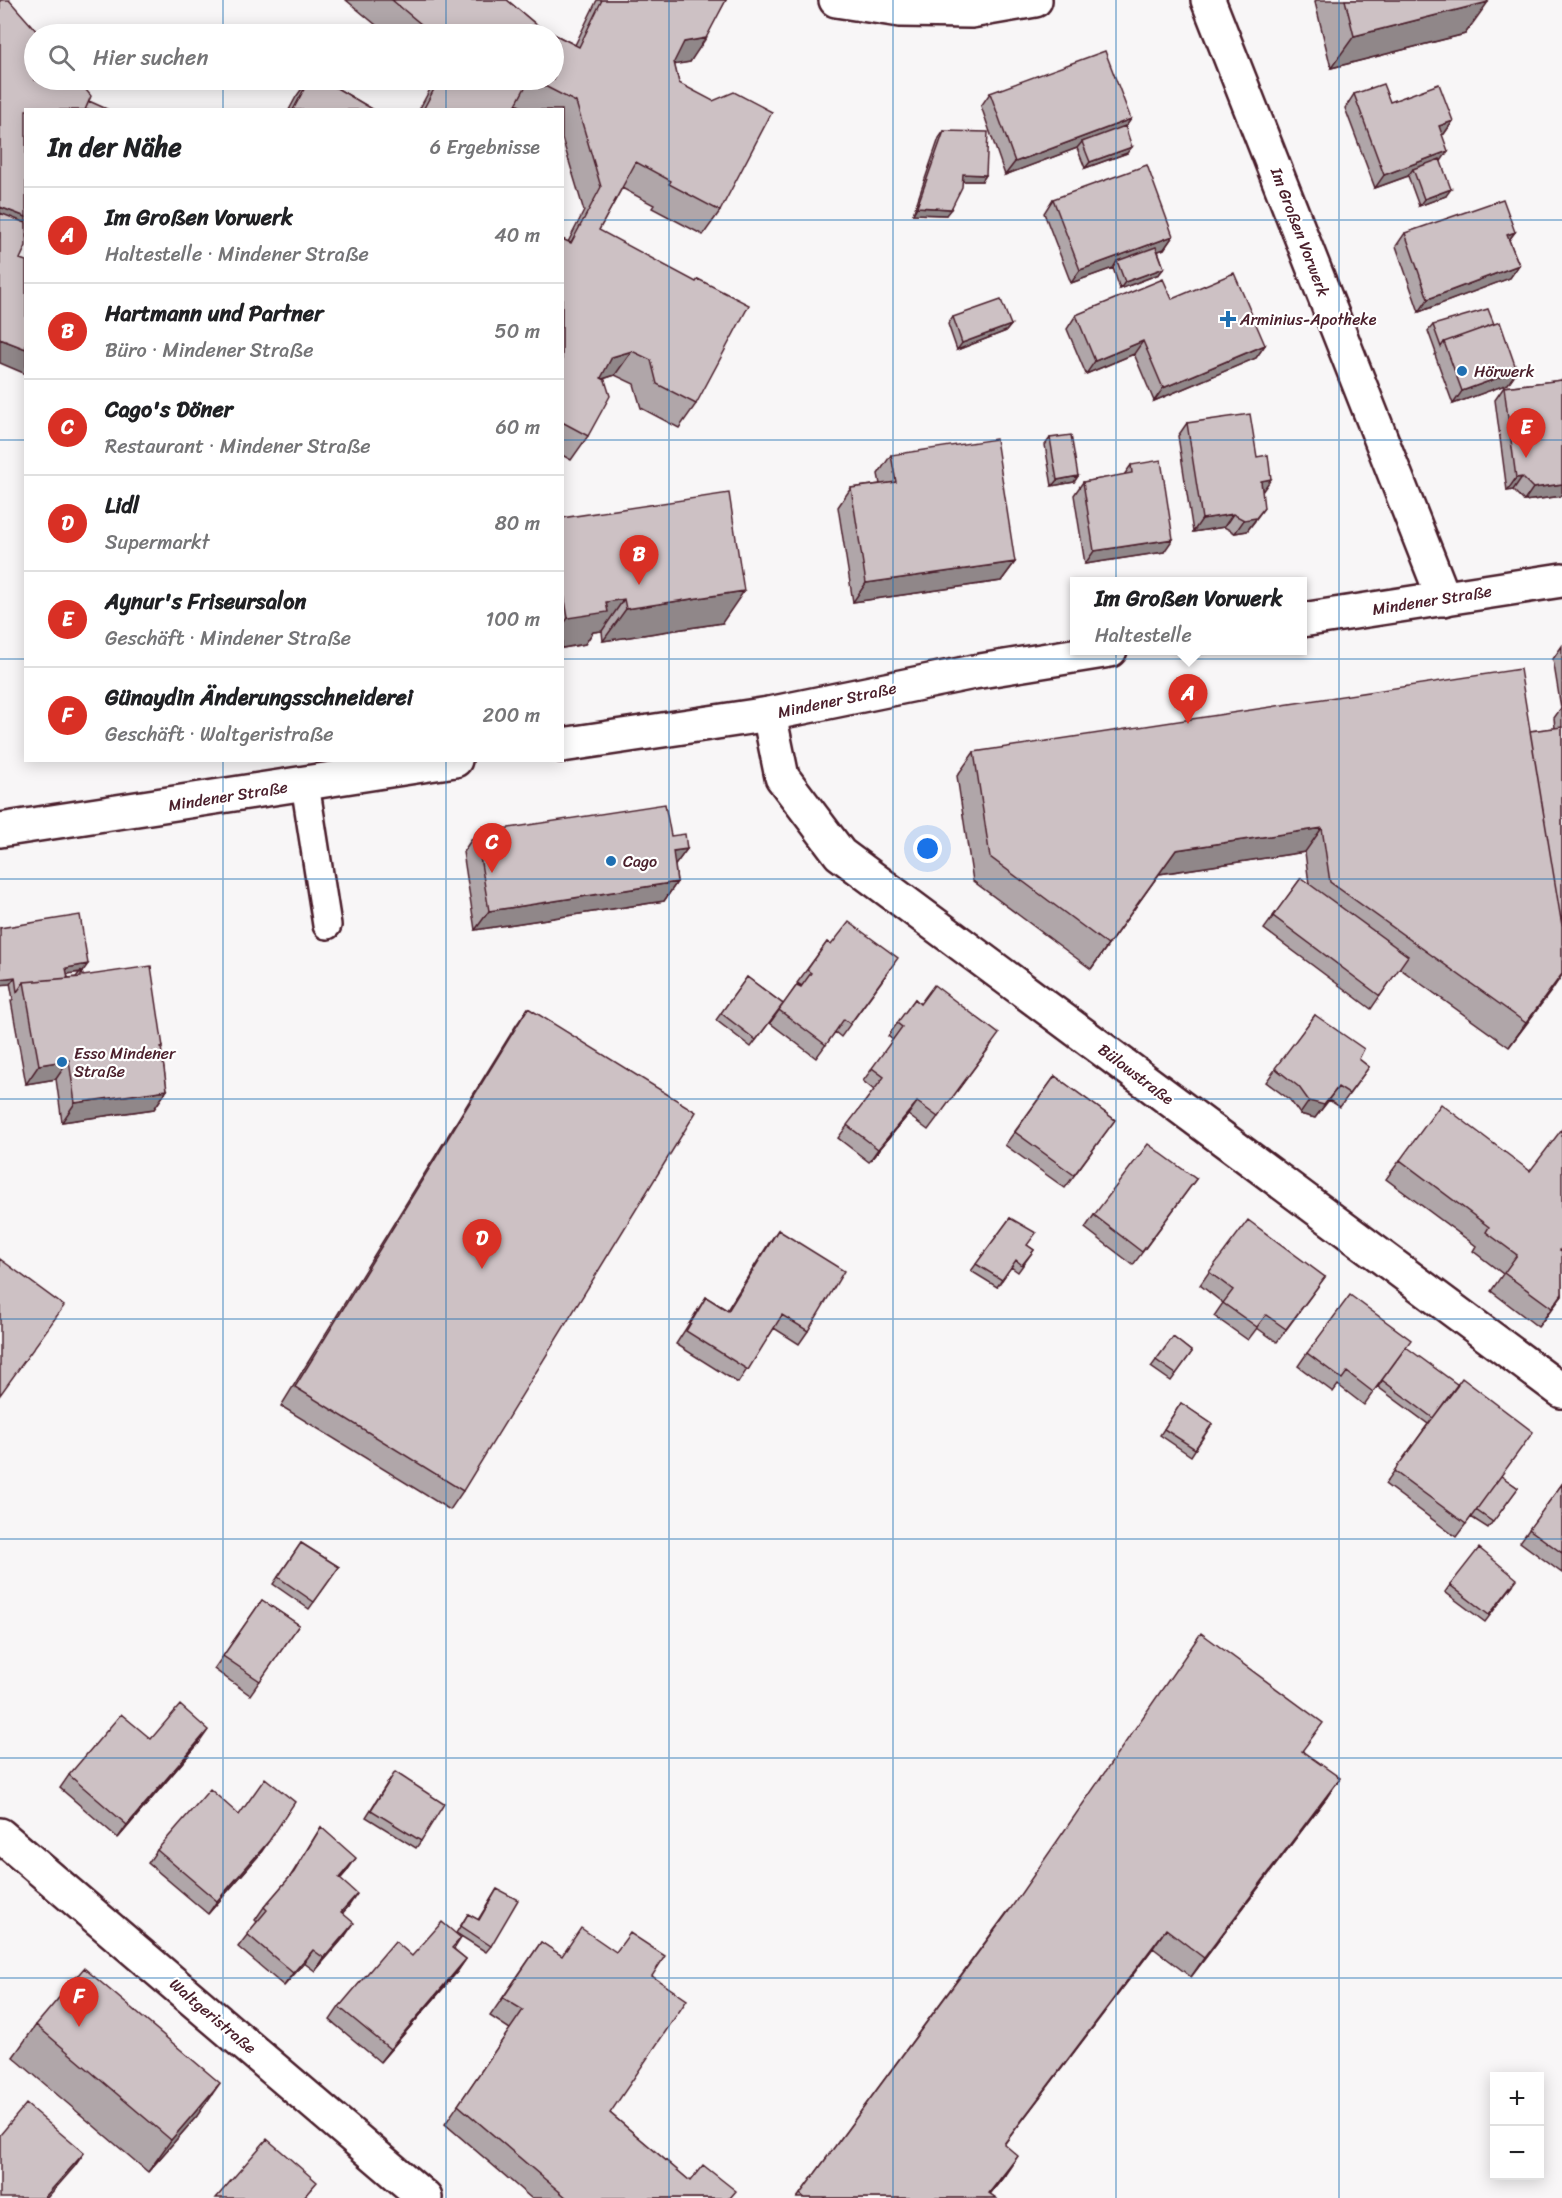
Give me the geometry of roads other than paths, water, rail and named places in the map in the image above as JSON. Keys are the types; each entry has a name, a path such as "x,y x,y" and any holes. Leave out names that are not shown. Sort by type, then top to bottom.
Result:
{"street":[{"path":"836,0 900,10 972,11 1035,0"},
{"name":"Im Großen Vorwerk","path":"1208,0 1444,598"},
{"name":"Mindener Straße","path":"1307,619 1562,580"},
{"name":"Mindener Straße","path":"564,745 769,714 974,672 1084,655"},
{"name":"Bülowstraße","path":"769,714 782,777 840,854 1562,1391"},
{"name":"Mindener Straße","path":"0,830 442,762"},
{"name":"Waltgeristraße","path":"0,1835 425,2198"}],"lane":[{"path":"305,784 327,925"}],"place":[{"name":"Arminius-Apotheke","path":"1228,319"},
{"name":"Hörwerk","path":"1462,371"},
{"name":"Aynur's Friseursalon","path":"1526,458"},
{"name":"Hartmann und Partner","path":"639,585"},
{"name":"Im Großen Vorwerk","path":"1188,724"},
{"name":"Cago","path":"611,861"},
{"name":"Cago's Döner","path":"492,873"},
{"name":"Esso Mindener Straße","path":"62,1062"},
{"name":"Lidl","path":"482,1269"},
{"name":"Günaydin Änderungsschneiderei","path":"79,2027"}]}
